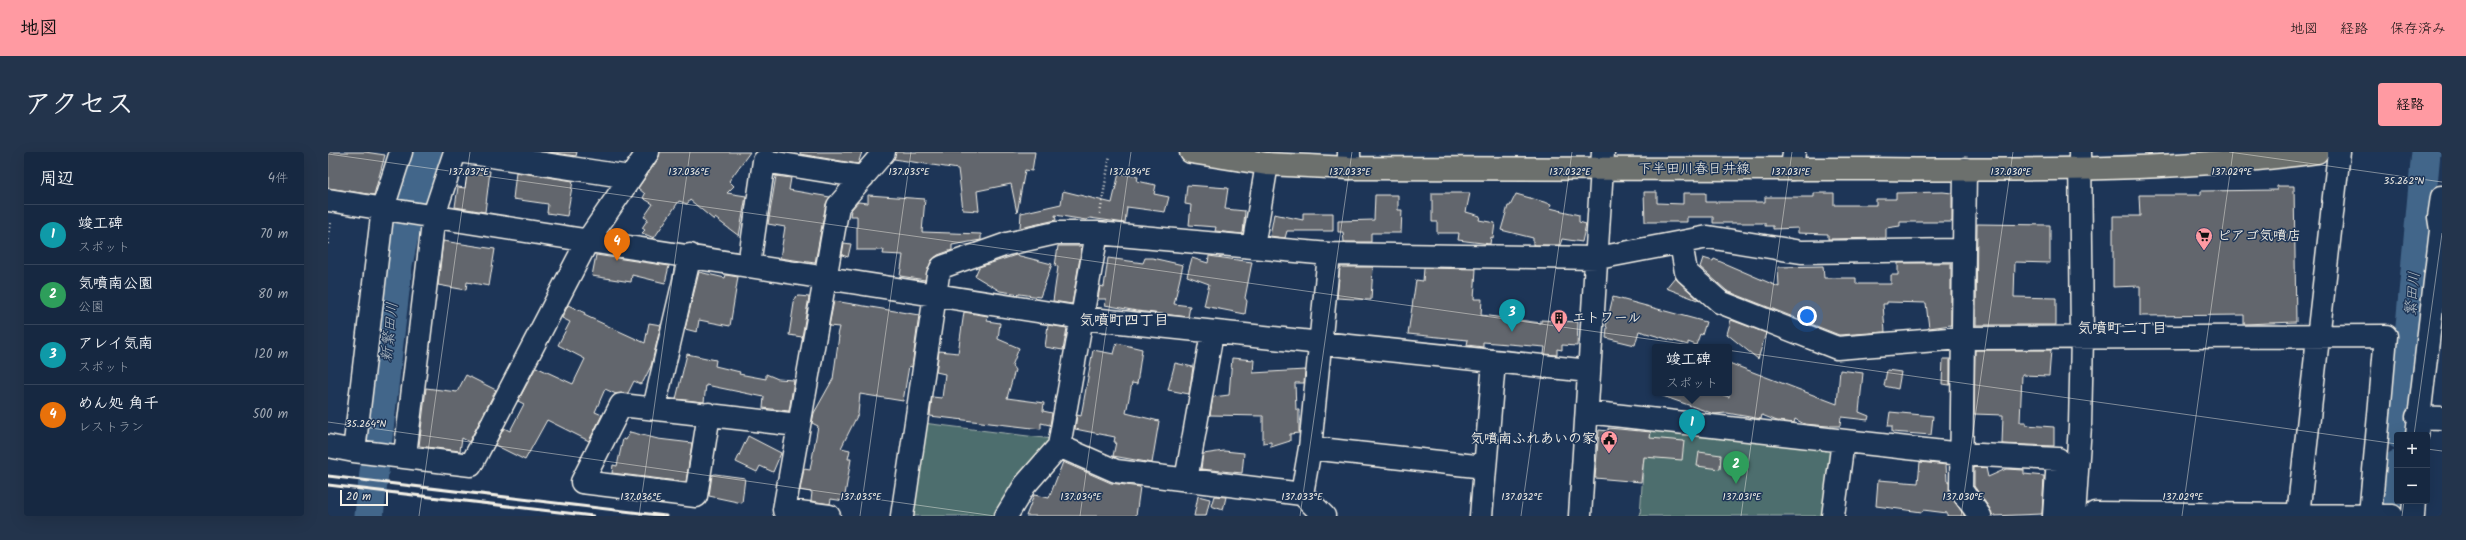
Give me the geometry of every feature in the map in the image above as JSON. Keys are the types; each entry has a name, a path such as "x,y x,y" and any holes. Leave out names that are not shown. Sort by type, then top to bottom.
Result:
{"main road":[{"name":"下半田川春日井線","path":"1190,152 1267,164 1349,160 1793,161 1965,170 2081,160 2168,159 2244,162 2317,152"}],"street":[{"path":"354,451 374,265 383,208 401,152"},
{"path":"405,455 434,215 455,152"},
{"path":"465,152 630,177"},
{"path":"328,446 354,451 405,455 471,465 588,240 648,152"},
{"path":"829,516 784,510 838,206 882,158 884,152"},
{"path":"2298,515 2339,152"},
{"path":"2074,516 2080,426 2082,337 2081,160"},
{"path":"749,265 764,161 863,177"},
{"path":"1580,516 1598,258 1603,161"},
{"path":"1253,246 1267,164"},
{"path":"1965,170 1962,250 1961,490 1980,516"},
{"path":"2442,197 2439,217 2442,230 2437,318 2417,426 2442,418"},
{"path":"329,210 383,208 434,215 1082,318 1212,333 1589,371"},
{"path":"902,516 938,275 942,267 1007,244 1056,233 1097,233 1329,254 1598,258 1708,237 1801,252 1962,250"},
{"path":"1006,516 1025,485 1059,446 1097,233"},
{"path":"1681,243 1686,272 1720,302 1837,348 1961,338 2386,336 2378,516 2095,513 2094,516"},
{"path":"1302,494 1310,448 1329,254"},
{"path":"654,408 690,255"},
{"path":"1186,480 1212,333"},
{"path":"1481,516 1494,362"},
{"path":"709,414 696,496 582,482 620,404 709,414 798,425"},
{"path":"1587,412 1961,454 2058,459 2054,516"},
{"path":"1833,516 1843,441"},
{"path":"1059,446 1116,472 1302,494 1324,516"},
{"path":"1310,448 1485,467"},
{"path":"2413,516 2414,504"}],"path":[{"path":"1097,233 1110,155"},
{"path":"328,244 329,210"}],"green space":[{"path":"923,423 1052,439 999,516 912,516"},
{"path":"1646,426 1830,447 1834,453 1827,516 1640,516"}],"building":[{"path":"328,152 365,152 385,155 374,195 328,188"},
{"path":"548,152 577,152 576,156"},
{"path":"660,152 750,152 729,181 734,186 727,193 746,196 739,236 715,218 714,220 690,200 687,204 679,201 654,238 642,233 645,230 642,228 648,219 644,217 653,204 643,198 645,194 638,188 658,159"},
{"path":"800,152 862,152 858,164 800,154"},
{"path":"896,152 1035,152 1032,171 1025,170 1017,213 1011,184 977,191 979,211 963,210 958,169 894,159"},
{"path":"468,168 490,171 485,212 455,207 458,187 465,188"},
{"path":"516,172 573,181 567,216 547,213 548,204 513,199"},
{"path":"1119,173 1138,177 1137,181 1156,185 1154,194 1169,197 1165,212 1127,207 1125,223 1090,218 1086,220 1055,215 1056,220 1020,228 1021,213 1061,204 1063,191 1112,203"},
{"path":"776,176 791,178 789,190 830,197 826,204 815,263 780,258 785,227 768,224"},
{"path":"1187,185 1228,188 1225,209 1245,211 1243,234 1215,231 1216,227 1189,225 1191,205 1185,204"},
{"name":"ピアゴ気噴店","path":"2277,186 2294,186 2296,322 2244,324 2244,315 2140,316 2140,286 2113,287 2113,216 2140,216 2139,195 2201,195 2201,191 2277,190"},
{"path":"1644,192 1657,192 1657,203 1683,204 1683,193 1706,193 1706,202 1765,202 1765,197 1814,197 1814,193 1834,193 1834,205 1876,205 1876,199 1896,199 1896,193 1943,192 1952,193 1952,222 1900,222 1900,226 1886,228 1886,238 1828,239 1828,234 1798,233 1798,228 1773,229 1773,226 1765,226 1765,223 1713,223 1713,217 1687,217 1687,222 1645,222"},
{"path":"1432,193 1470,193 1466,212 1480,216 1479,220 1495,223 1493,238 1491,237 1490,244 1458,240 1459,233 1437,233 1437,222 1432,222"},
{"path":"1516,194 1551,204 1550,208 1579,215 1579,222 1586,224 1582,242 1562,239 1560,245 1533,245 1533,238 1501,230 1508,206 1510,206"},
{"path":"868,195 925,199 922,232 981,234 981,240 952,245 952,250 938,255 931,261 925,280 900,276 903,255 883,254 884,250 857,250 857,216 850,216 851,210 858,202 868,203"},
{"path":"1375,195 1398,195 1398,210 1402,210 1401,233 1371,233 1371,242 1344,242 1343,232 1338,232 1338,221 1374,220"},
{"path":"1303,213 1333,213 1333,231 1287,231 1285,238 1270,236 1274,214 1303,220"},
{"path":"1977,224 2050,225 2050,263 2015,262 2014,297 2056,298 2056,325 1976,325"},
{"path":"443,241 495,249 489,286 467,282 466,290 438,285"},
{"path":"844,243 851,244 848,257 842,255"},
{"path":"1058,246 1082,246 1072,304 1053,301 1058,267 1055,266"},
{"path":"596,255 669,266 665,283 632,275 631,282 592,276"},
{"path":"1016,255 1052,264 1040,297 1000,291 975,276 979,267"},
{"path":"1209,256 1252,262 1245,298 1247,301 1245,314 1204,306 1209,284 1187,276 1192,258 1208,263"},
{"path":"1108,258 1143,263 1145,258 1152,258 1183,265 1174,304 1190,306 1188,317 1137,311 1105,305 1106,299 1098,299 1100,286 1104,287"},
{"path":"1703,258 1713,261 1714,259 1779,287 1778,267 1823,266 1824,278 1856,278 1856,284 1891,284 1891,275 1898,275 1898,263 1951,263 1951,325 1929,328 1926,303 1887,302 1887,304 1883,304 1885,332 1839,335 1727,291 1700,267"},
{"path":"1340,267 1373,267 1371,300 1337,298"},
{"path":"1424,268 1476,269 1474,299 1482,299 1481,315 1541,323 1541,320 1578,322 1577,346 1562,345 1562,350 1557,349 1557,355 1544,354 1545,347 1483,342 1483,347 1467,345 1468,340 1408,334 1416,280 1423,281"},
{"path":"699,272 725,278 726,275 738,277 730,326 699,320 697,332 685,329"},
{"path":"1675,277 1678,281 1700,301 1666,288"},
{"path":"795,297 809,297 802,337 789,335"},
{"path":"1613,297 1706,322 1702,335 1700,334 1696,344 1688,342 1688,344 1684,344 1639,331 1635,345 1606,338 1606,326"},
{"path":"834,301 919,315 912,367 909,366 903,401 860,394 858,414 841,448 850,450 848,459 851,459 844,501 831,499 830,504 811,501 812,492 800,490 804,469 810,470 818,426 812,423 814,413 833,379 839,336 837,335 839,327 829,326"},
{"path":"568,305 585,313 584,315 645,343 649,323 661,325 651,366 643,382 640,384 634,381 628,393 616,394 605,389 595,412 602,415 589,441 547,420 525,460 495,445 504,428 510,431 524,404 518,401 536,367 573,384 585,359 558,345 570,322 562,318"},
{"path":"964,312 988,316 987,321 1000,323 998,339 1019,348 1012,366 1015,370 1007,398 1044,403 1043,411 1052,413 1050,425 1041,423 1041,429 930,416 932,397 942,398 945,374 936,372 939,351 958,353"},
{"path":"1731,320 1766,333 1758,359 1727,334"},
{"path":"1048,325 1067,328 1063,350 1045,347"},
{"path":"1117,343 1142,349 1137,384 1132,383 1126,413 1159,421 1152,463 1113,456 1116,442 1114,442 1115,437 1075,429 1077,415 1081,416 1093,350 1114,354"},
{"path":"1975,350 2051,350 2049,376 2022,375 2020,422 2026,422 2026,425 2054,427 2054,446 2002,444 2003,415 1974,414"},
{"path":"687,354 716,360 715,366 740,372 739,374 766,379 766,374 778,379 794,380 789,411 763,408 764,397 706,385 704,402 676,399"},
{"path":"1232,358 1254,360 1253,373 1305,370 1304,383 1295,383 1296,410 1299,410 1299,433 1290,434 1290,441 1271,447 1271,442 1263,443 1263,416 1210,415 1213,397 1229,395"},
{"path":"1943,359 1950,359 1950,385 1942,384"},
{"path":"1175,363 1193,367 1189,394 1168,390"},
{"path":"1732,364 1837,404 1840,370 1863,373 1859,412 1869,416 1868,420 1841,417 1840,426 1804,424 1795,419 1794,423 1777,421 1762,415 1761,419 1727,413 1714,414 1663,396 1732,396"},
{"path":"1887,370 1901,372 1898,389 1884,386"},
{"path":"466,375 496,390 469,442 462,438 460,451 419,446 426,388 457,392"},
{"path":"1890,412 1933,416 1931,435 1892,432 1892,426 1888,426"},
{"path":"1608,428 1651,432 1650,438 1684,441 1682,460 1644,457 1641,482 1595,478 1599,430 1608,431"},
{"path":"630,432 658,439 692,443 686,482 612,473 613,465 617,466 623,439 626,440"},
{"path":"748,436 781,453 773,472 760,466 757,472 736,462"},
{"path":"1224,451 1244,453 1242,473 1201,469 1203,454"},
{"path":"1699,452 1721,455 1720,469 1697,466"},
{"path":"1063,462 1111,483 1140,487 1136,516 1026,516 1034,495 1049,498"},
{"path":"1920,462 1946,465 1947,481 1949,481 1951,497 1965,516 1947,516 1947,513 1923,510 1922,512 1876,506 1878,480 1918,483"},
{"path":"1974,467 1986,468 1988,477 2006,469 2024,470 2024,474 2044,476 2042,514 1992,516 1990,509 1974,486"},
{"path":"715,474 745,478 742,503 709,496 712,475"},
{"path":"1198,496 1210,499 1206,516 1194,516"},
{"path":"1214,496 1226,497 1223,510 1211,506"}],"waterway":[{"name":"新繁田川","path":"369,516 398,264 411,202 427,152"},
{"name":"繁田川","path":"2400,432 2426,152"},
{"name":"繁田川","path":"2392,516 2397,468"}],"railway":[{"path":"328,476 666,516"},
{"path":"328,485 593,516"}],"place":[{"name":"ピアゴ気噴店","path":"2204,251"},
{"name":"めん処 角千","path":"617,261"},
{"name":"アレイ気南","path":"1512,332"},
{"name":"エトワール","path":"1559,333"},
{"name":"竣工碑","path":"1692,442"},
{"name":"気噴南ふれあいの家","path":"1609,454"},
{"name":"気噴南公園","path":"1736,484"}],"district":[{"name":"気噴町四丁目","path":"1124,321"},
{"name":"気噴町二丁目","path":"2122,329"}]}
